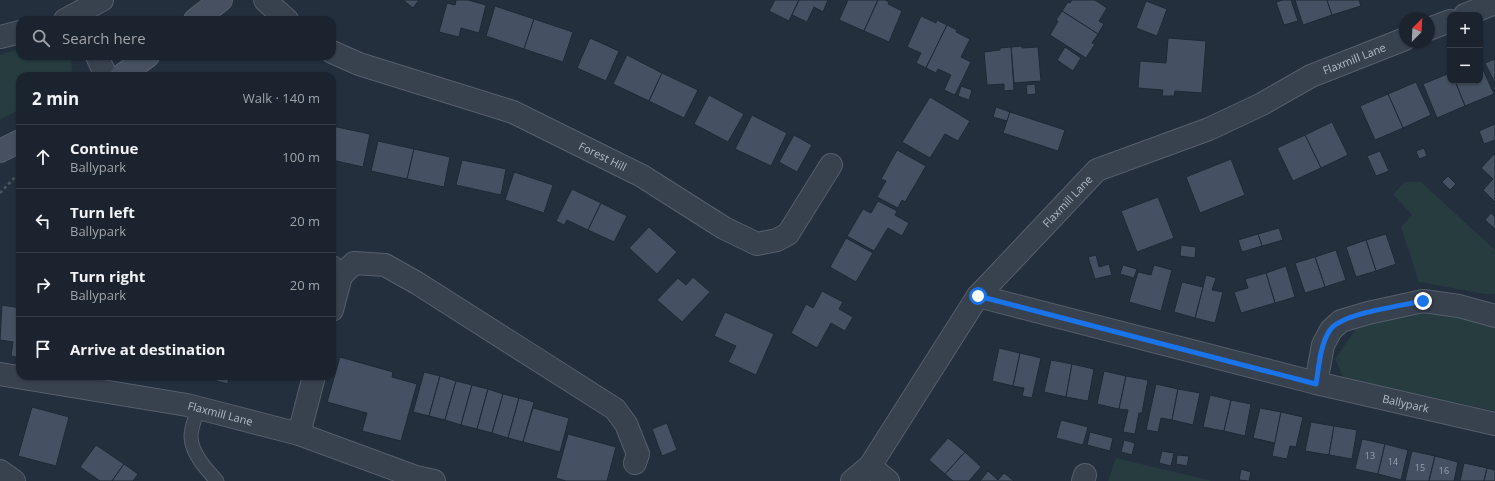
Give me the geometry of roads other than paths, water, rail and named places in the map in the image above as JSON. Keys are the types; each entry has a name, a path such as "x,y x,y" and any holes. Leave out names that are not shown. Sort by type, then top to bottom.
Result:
{"street":[{"path":"77,16 102,0"},
{"path":"200,16 221,0"},
{"path":"265,0 283,16"},
{"path":"1472,12 1495,3"},
{"path":"1435,27 1447,22"},
{"path":"0,37 16,33"},
{"name":"Flaxmill Lane","path":"852,481 870,466 978,296 1097,170 1209,129 1262,104 1311,76 1399,41"},
{"name":"Forest Hill","path":"336,54 359,64 513,112 642,176 724,228 757,244 777,240 788,234 831,165"},
{"path":"99,60 104,72"},
{"path":"127,72 143,60"},
{"path":"0,151 16,143"},
{"path":"336,272 354,263 384,265 417,283 490,328 615,409 626,424 638,454 635,463"},
{"name":"Ballypark","path":"978,296 1316,384 1495,424"},
{"path":"1316,384 1323,345 1330,330 1341,321 1368,313 1423,301 1459,306 1495,316"},
{"name":"Flaxmill Lane","path":"0,374 16,377"},
{"name":"Flaxmill Lane","path":"35,380 198,408 299,434 434,481"},
{"path":"299,434 313,380"},
{"path":"870,466 888,481"},
{"path":"0,471 14,481"}],"lane":[{"path":"198,408 191,435 195,452 217,481"}]}
